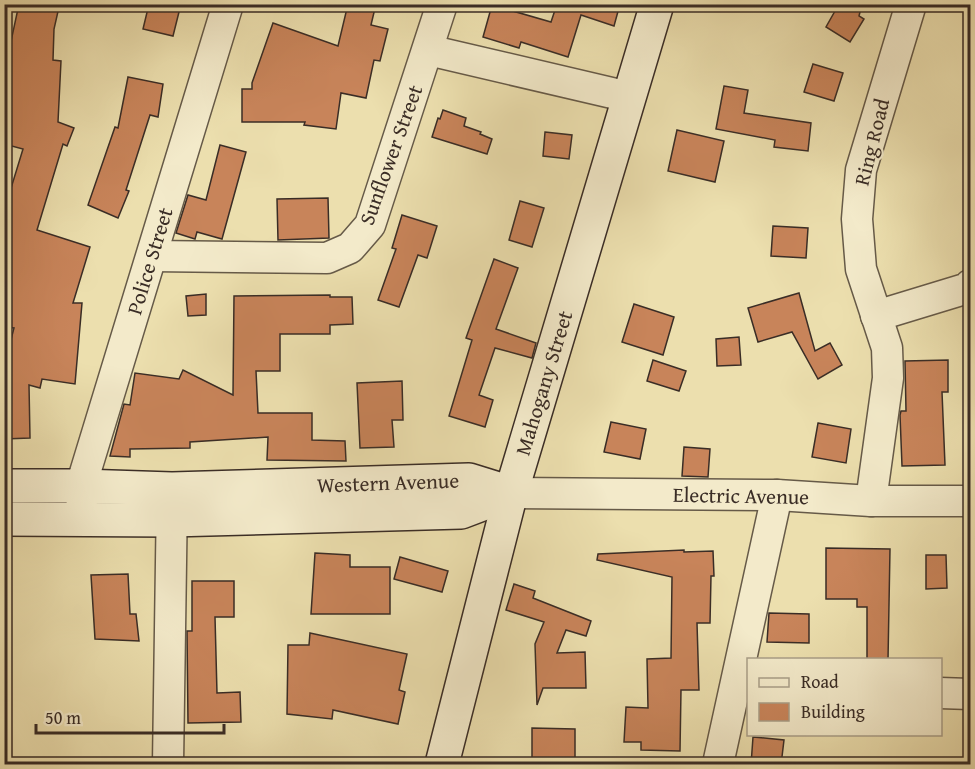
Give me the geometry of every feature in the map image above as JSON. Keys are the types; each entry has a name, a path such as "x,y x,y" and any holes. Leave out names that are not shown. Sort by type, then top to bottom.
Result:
{"street":[{"name":"Police Street","path":"82,518 81,486 228,4"},
{"name":"Sunflower Street","path":"152,256 327,258 350,249 370,225 442,4"},
{"name":"Mahogany Street","path":"442,765 511,493 657,4"},
{"name":"Ring Road","path":"871,501 888,378 887,348 861,269 857,219 861,170 911,4"},
{"path":"428,50 629,97"},
{"path":"876,316 969,288 970,285"},
{"name":"Western Avenue","path":"4,519 82,518 172,505 469,480 511,493"},
{"name":"Western Avenue","path":"4,486 81,486 172,505"},
{"name":"Electric Avenue","path":"511,493 777,495 871,501 970,501"},
{"path":"747,658 777,495"},
{"path":"168,765 172,505"},
{"path":"718,765 741,691 747,658"},
{"path":"942,693 970,694"}],"building":[{"path":"19,4 49,4 59,7 54,29 53,60 61,61 58,122 74,128 67,146 63,144 37,230 90,247 73,303 82,303 75,384 42,379 40,388 29,385 30,438 4,439 4,367 14,328 4,327 4,211 23,149 4,144 4,45 10,46"},
{"path":"149,4 181,4 173,36 143,29"},
{"path":"348,4 376,4 371,25 388,29 380,61 374,60 366,98 341,93 336,129 304,125 305,122 242,122 242,89 252,89 252,83 273,23 338,46"},
{"path":"557,4 620,4 614,26 581,15 568,57 521,42 519,48 483,37 492,5 551,22"},
{"path":"839,4 862,4 859,16 864,19 850,42 826,27"},
{"path":"813,64 843,73 834,101 804,92"},
{"path":"128,77 163,84 158,117 150,115 126,190 129,191 118,218 88,205 115,127 118,128"},
{"path":"724,86 748,90 744,113 811,123 808,151 774,147 775,140 716,129"},
{"path":"443,110 466,118 464,126 492,139 487,154 432,137"},
{"path":"677,130 724,141 715,182 668,171"},
{"path":"545,132 572,135 569,159 543,156"},
{"path":"220,145 246,152 222,239 197,232 195,239 176,233 188,195 206,200"},
{"path":"328,198 329,238 278,240 277,199"},
{"path":"520,201 544,208 532,247 509,240"},
{"path":"402,215 437,226 427,258 418,255 399,307 378,300 396,249 392,248"},
{"path":"773,226 808,228 806,258 771,256"},
{"path":"494,259 518,268 496,329 536,343 532,358 495,348 479,395 493,400 485,427 449,416 472,340 466,338"},
{"path":"799,293 815,351 830,343 842,365 818,379 792,332 758,342 748,308"},
{"path":"206,294 206,315 188,316 186,296"},
{"path":"330,295 330,297 352,297 353,324 330,325 330,334 280,334 280,371 256,371 258,413 312,413 312,440 345,441 346,461 267,460 268,437 190,442 190,448 130,449 130,457 110,456 124,404 130,405 135,373 179,379 183,370 233,395 234,296"},
{"path":"634,304 674,317 663,355 622,342"},
{"path":"739,337 741,365 717,366 716,339"},
{"path":"653,360 686,371 679,391 647,381"},
{"path":"948,360 948,392 942,392 945,465 902,466 900,415 901,411 906,411 905,361"},
{"path":"402,381 403,420 392,420 394,447 360,448 357,383"},
{"path":"611,422 646,429 640,459 604,452"},
{"path":"818,423 851,429 846,463 812,457"},
{"path":"684,447 710,449 708,477 682,476"},
{"path":"826,548 890,549 888,658 867,658 867,607 857,607 857,599 826,599"},
{"path":"684,550 684,552 713,551 714,576 711,576 710,623 697,623 699,690 681,690 680,751 641,750 641,742 624,742 626,707 648,708 647,659 671,658 672,577 597,560 598,554"},
{"path":"315,553 350,555 350,567 390,567 390,614 311,614"},
{"path":"926,555 946,555 947,588 926,589"},
{"path":"400,557 448,571 442,592 394,579"},
{"path":"128,574 130,614 136,614 139,641 95,639 91,575"},
{"path":"192,581 234,581 234,617 215,617 217,693 240,692 241,722 188,723 187,631 192,631"},
{"path":"514,584 535,591 533,598 591,621 586,636 566,630 557,653 585,652 586,688 543,688 537,705 535,644 544,622 506,610"},
{"path":"769,613 809,614 809,643 767,642"},
{"path":"310,633 407,654 399,690 405,692 398,724 333,710 332,719 287,714 288,645 309,645"},
{"path":"532,728 575,729 575,762 532,761"},
{"path":"753,737 784,740 781,765 751,765"}]}
